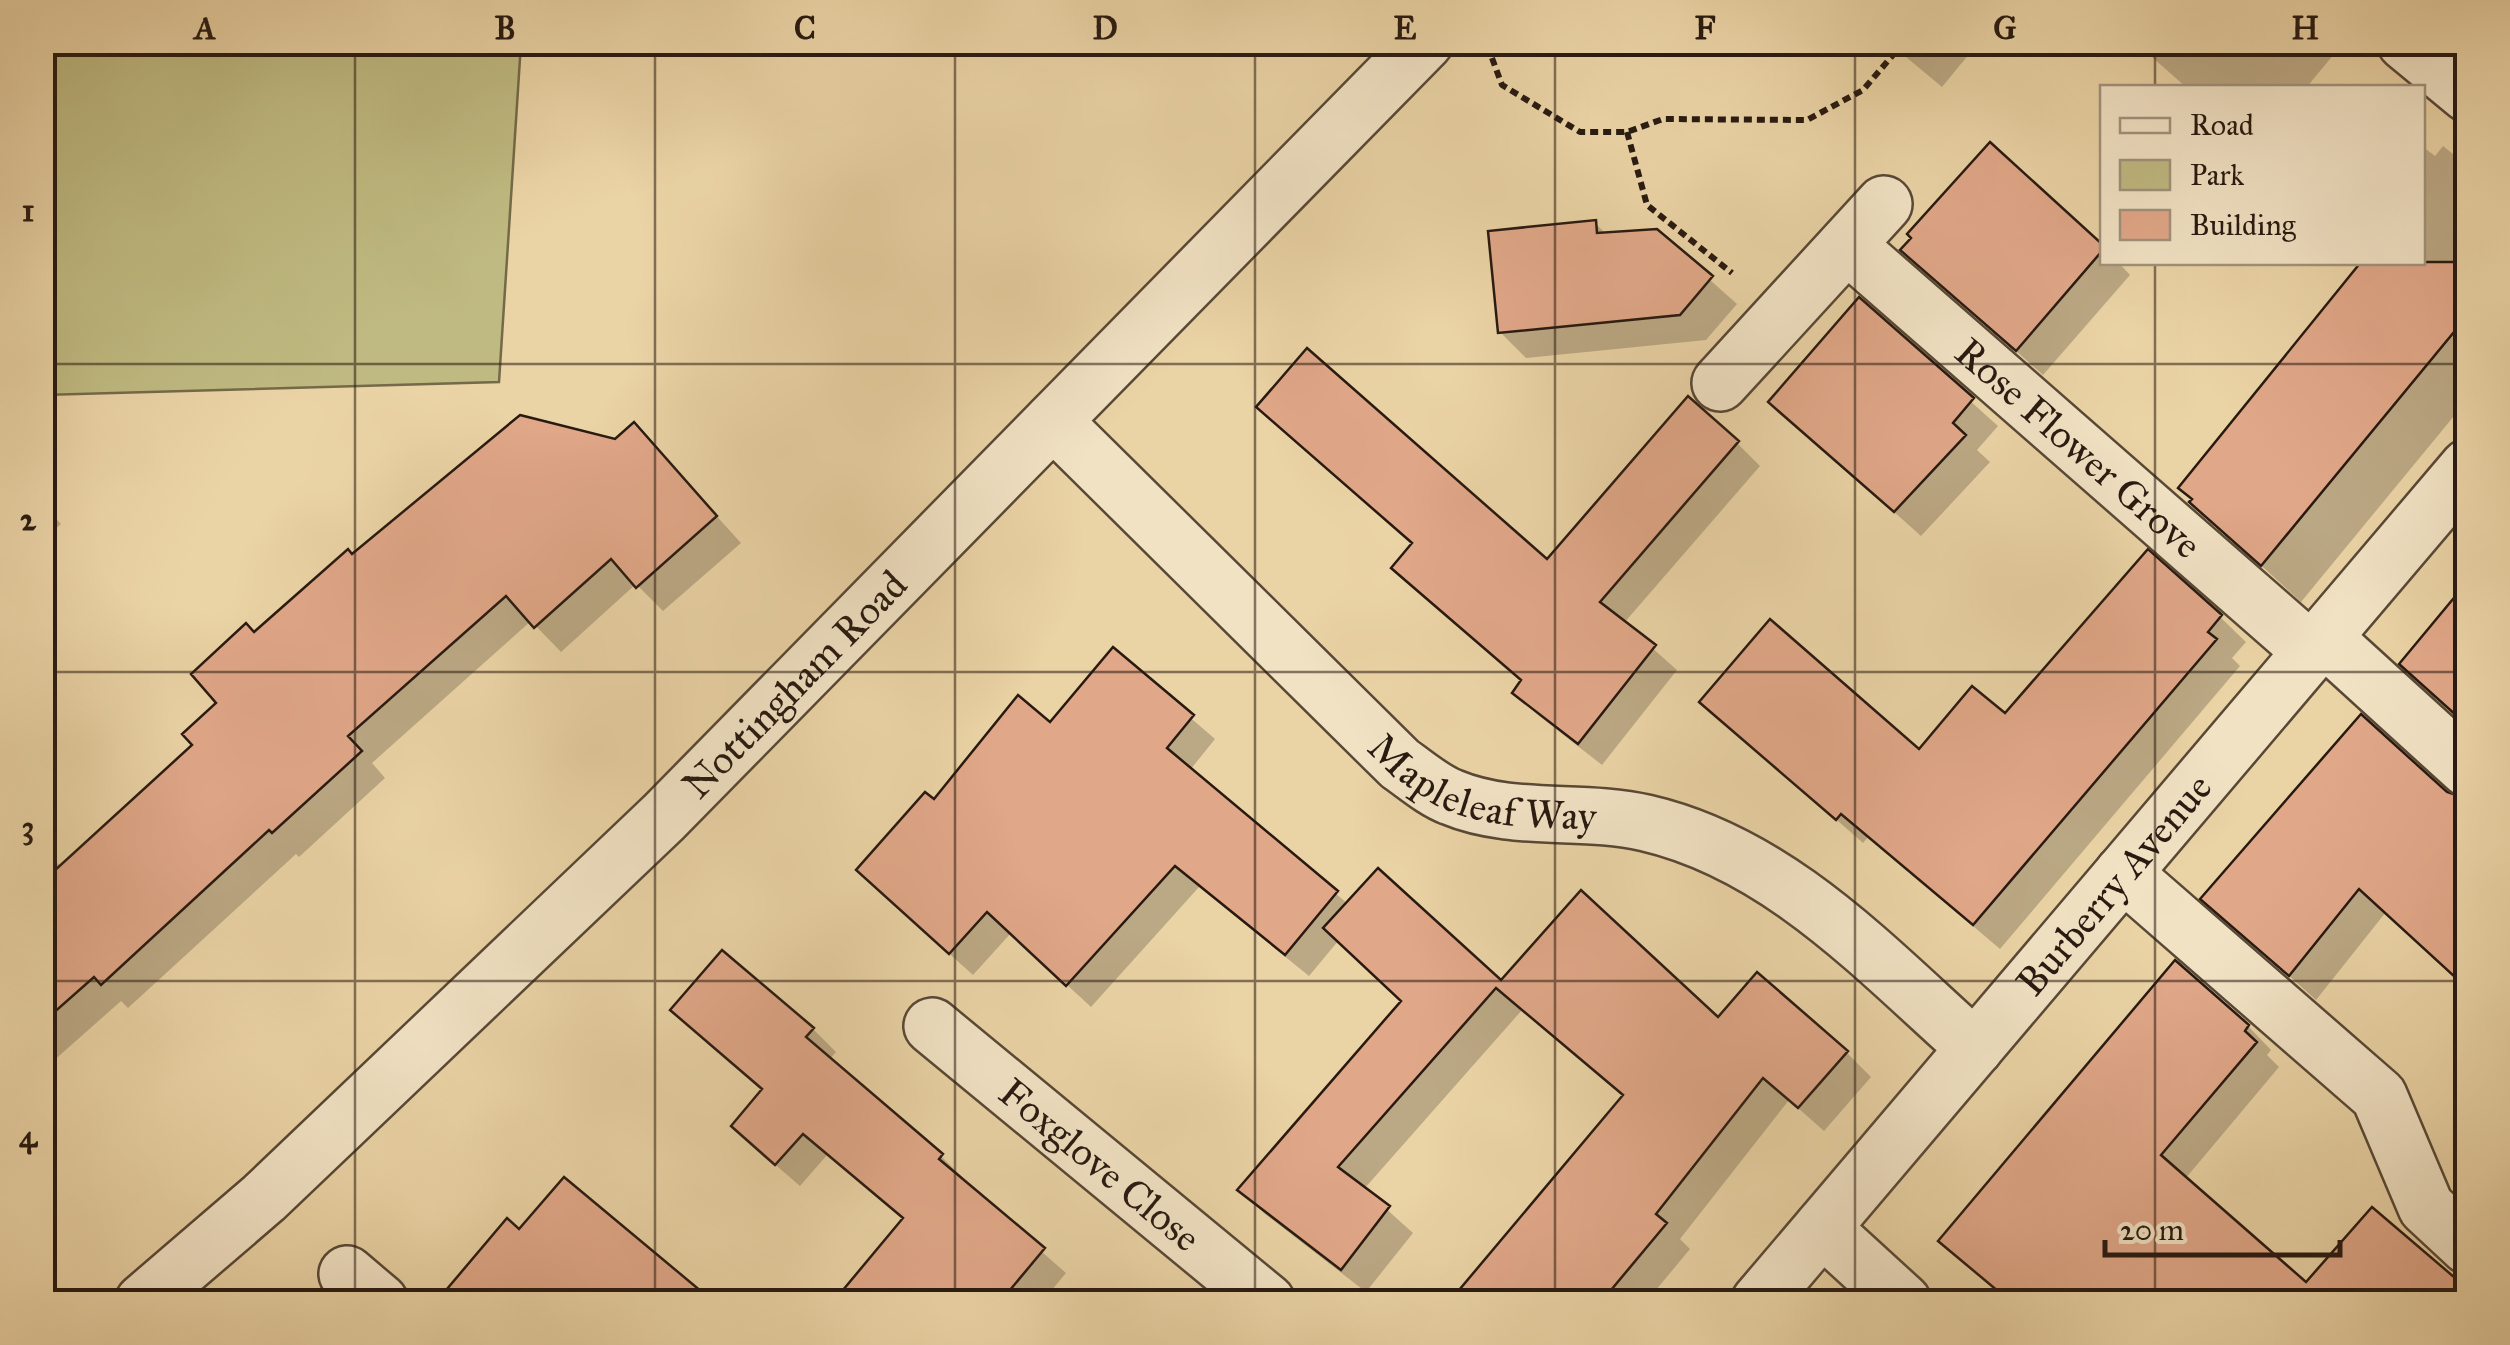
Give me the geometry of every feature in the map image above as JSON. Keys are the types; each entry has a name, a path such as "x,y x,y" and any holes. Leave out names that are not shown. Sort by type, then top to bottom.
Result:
{"street":[{"name":"Nottingham Road","path":"143,1302 264,1198 664,816 1425,42"},
{"path":"2405,42 2468,94"},
{"path":"1720,383 1884,204"},
{"name":"Rose Flower Grove","path":"1847,245 2468,770"},
{"name":"Mapleleaf Way","path":"1052,421 1400,764 1449,796 1504,812 1645,822 1726,849 1802,896 1975,1048"},
{"name":"Burberry Avenue","path":"1759,1302 2468,467"},
{"path":"2122,874 2378,1096 2426,1207 2468,1246"},
{"name":"Foxglove Close","path":"932,1026 1267,1302"},
{"path":"1822,1228 1903,1302"}],"path":[{"path":"1486,42 1502,85 1580,132 1628,132 1663,119 1806,120 1862,90 1904,42"},
{"path":"1628,132 1647,205 1784,314"}],"green space":[{"path":"43,42 521,43 499,382 43,395"}],"building":[{"path":"1990,142 2100,242 2100,253 2016,351 1900,250 1911,238 1907,234"},
{"path":"1596,220 1597,233 1657,229 1713,276 1680,315 1498,333 1488,231"},
{"path":"2468,262 2468,315 2261,566 2178,488 2359,265"},
{"path":"1859,297 1974,398 1953,423 1966,435 1894,512 1768,402"},
{"path":"1307,348 1547,559 1688,396 1739,441 1600,602 1656,645 1578,744 1512,693 1521,680 1391,568 1412,543 1256,407"},
{"path":"520,415 615,439 634,422 717,516 636,588 611,559 534,628 506,596 348,736 362,751 272,833 269,830 101,985 94,977 42,1023 42,882 192,745 182,734 216,703 191,674 246,623 254,632 348,549 352,554"},
{"path":"2148,549 2222,615 2208,632 2217,639 1973,925 1841,814 1836,820 1699,702 1770,619 1919,749 1972,686 2005,713"},
{"path":"2468,581 2468,726 2399,664"},
{"path":"1113,647 1194,715 1167,748 1338,891 1285,955 1175,866 1066,986 987,912 949,954 856,870 925,792 934,799 1018,695 1050,722"},
{"path":"2361,714 2447,792 2468,799 2468,989 2359,889 2289,976 2200,899"},
{"path":"1378,868 1501,980 1581,890 1718,1017 1757,972 1848,1051 1798,1108 1763,1078 1656,1214 1667,1223 1601,1302 1449,1302 1623,1095 1496,988 1338,1167 1390,1206 1341,1270 1237,1190 1401,1001 1323,928"},
{"path":"722,950 814,1028 806,1037 943,1154 939,1159 1045,1248 1000,1302 833,1302 903,1218 803,1134 775,1165 731,1126 762,1089 670,1010"},
{"path":"2175,960 2249,1025 2245,1031 2257,1042 2161,1155 2306,1282 2372,1207 2468,1289 2468,1302 2011,1302 1938,1241"},
{"path":"564,1177 714,1302 436,1302 507,1218 519,1229"}]}
